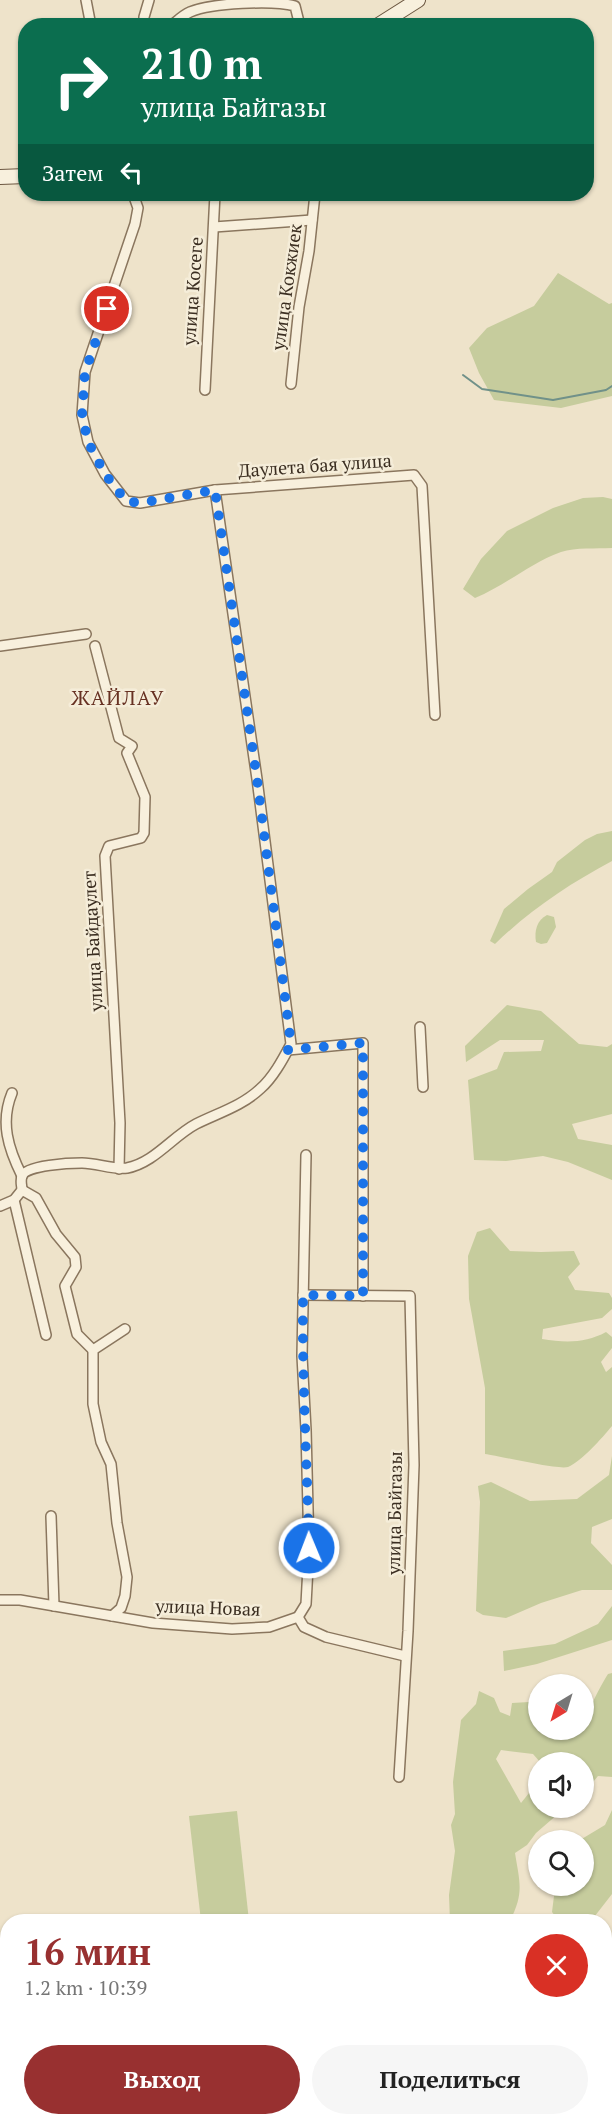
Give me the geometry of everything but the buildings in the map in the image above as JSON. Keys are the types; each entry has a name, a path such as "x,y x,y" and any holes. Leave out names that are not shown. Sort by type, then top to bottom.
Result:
{"street":[{"path":"86,0 89,18"},
{"path":"144,18 149,0"},
{"path":"390,18 418,0"},
{"path":"181,18 189,12 210,6 281,2 295,6 298,18"},
{"path":"0,177 18,176"},
{"name":"Даулета бая улица","path":"136,201 138,208 135,224 85,372 82,415 88,442 105,474 126,501 140,503 215,490 414,475 422,486 435,715"},
{"name":"улица Косеге","path":"205,390 215,201"},
{"name":"улица Кокжиек","path":"291,384 314,201"},
{"path":"214,227 312,220"},
{"path":"22,1176 34,1168 61,1164 83,1163 119,1169 134,1166 195,1125 221,1114 252,1096 263,1087 291,1044 257,779 215,490"},
{"path":"0,646 86,634"},
{"name":"улица Байдаулет","path":"95,646 119,738 132,746 127,753 145,797 144,833 141,838 109,846 105,856 120,1123 119,1169"},
{"path":"420,1027 423,1087"},
{"path":"288,1050 363,1043 363,1296"},
{"path":"0,1206 14,1200 22,1190 22,1176 7,1147 3,1127 4,1105 12,1093"},
{"path":"306,1155 302,1356 309,1548 306,1604 298,1617 304,1627 326,1637 405,1656"},
{"path":"22,1190 36,1198 56,1234 75,1257 75,1267 66,1286 77,1334 93,1350 93,1404 101,1442 111,1464 117,1523 127,1577 126,1596 121,1608 112,1616"},
{"path":"14,1200 46,1335"},
{"name":"улица Байгазы","path":"303,1295 410,1296 414,1464 408,1631 399,1778"},
{"path":"93,1350 125,1329"},
{"path":"51,1516 54,1606"},
{"name":"улица Новая","path":"0,1600 20,1600 153,1623 232,1629 269,1627 298,1617"}],"green space":[{"path":"558,273 609,304 612,303 612,396 561,408 494,400 479,373 469,348 487,328 534,306"},
{"path":"583,498 612,499 612,548 561,552 475,598 463,589 481,559 507,531 553,508"},
{"path":"612,831 612,861 550,898 495,944 490,941 504,909 552,872 557,862 585,840 597,834"},
{"path":"547,915 554,917 556,927 547,943 541,944 536,942 535,934 539,923"},
{"path":"507,1005 541,1011 579,1044 607,1047 612,1044 612,1114 572,1124 578,1139 612,1145 612,1180 568,1162 543,1156 506,1161 474,1160 468,1080 497,1069 504,1052 541,1051 544,1040 500,1040 466,1062 465,1046"},
{"path":"490,1228 510,1251 574,1251 580,1264 568,1277 575,1290 609,1293 612,1298 612,1309 602,1318 543,1329 542,1339 583,1340 606,1332 612,1337 612,1348 601,1362 606,1372 612,1367 612,1426 585,1455 568,1467 541,1465 485,1454 485,1388 469,1299 468,1256 477,1232"},
{"path":"612,1456 612,1519 592,1527 591,1543 612,1565 612,1590 582,1590 541,1603 506,1618 483,1615 476,1611 480,1502 478,1486 491,1482 530,1501 577,1499 609,1475"},
{"path":"612,1606 612,1640 537,1664 504,1671 503,1651 555,1644 598,1624"},
{"path":"612,1673 612,1777 598,1776 594,1781 594,1752 528,1753 501,1750 496,1759 521,1803 528,1794 528,1818 553,1818 539,1830 528,1830 528,1844 515,1853 520,1888 513,1914 450,1914 449,1895 455,1851 451,1825 455,1814 453,1782 461,1720 476,1704 479,1691 494,1698 500,1712 510,1716 512,1703 528,1702 528,1740 594,1740 594,1700 608,1674"},
{"path":"612,1810 612,1894 596,1914 554,1914 554,1896 594,1896 594,1832 605,1825"},
{"path":"237,1811 248,1914 200,1914 189,1816"}],"waterway":[{"path":"463,375 482,389 553,400 606,390 612,386"}],"district":[{"name":"ЖАЙЛАУ","path":"118,698"}],"route":[{"path":"107,309 85,372 82,415 88,442 105,474 126,501 140,503 215,490 257,779 291,1044 288,1050 363,1043 363,1296 303,1295 302,1356 309,1548"}]}
